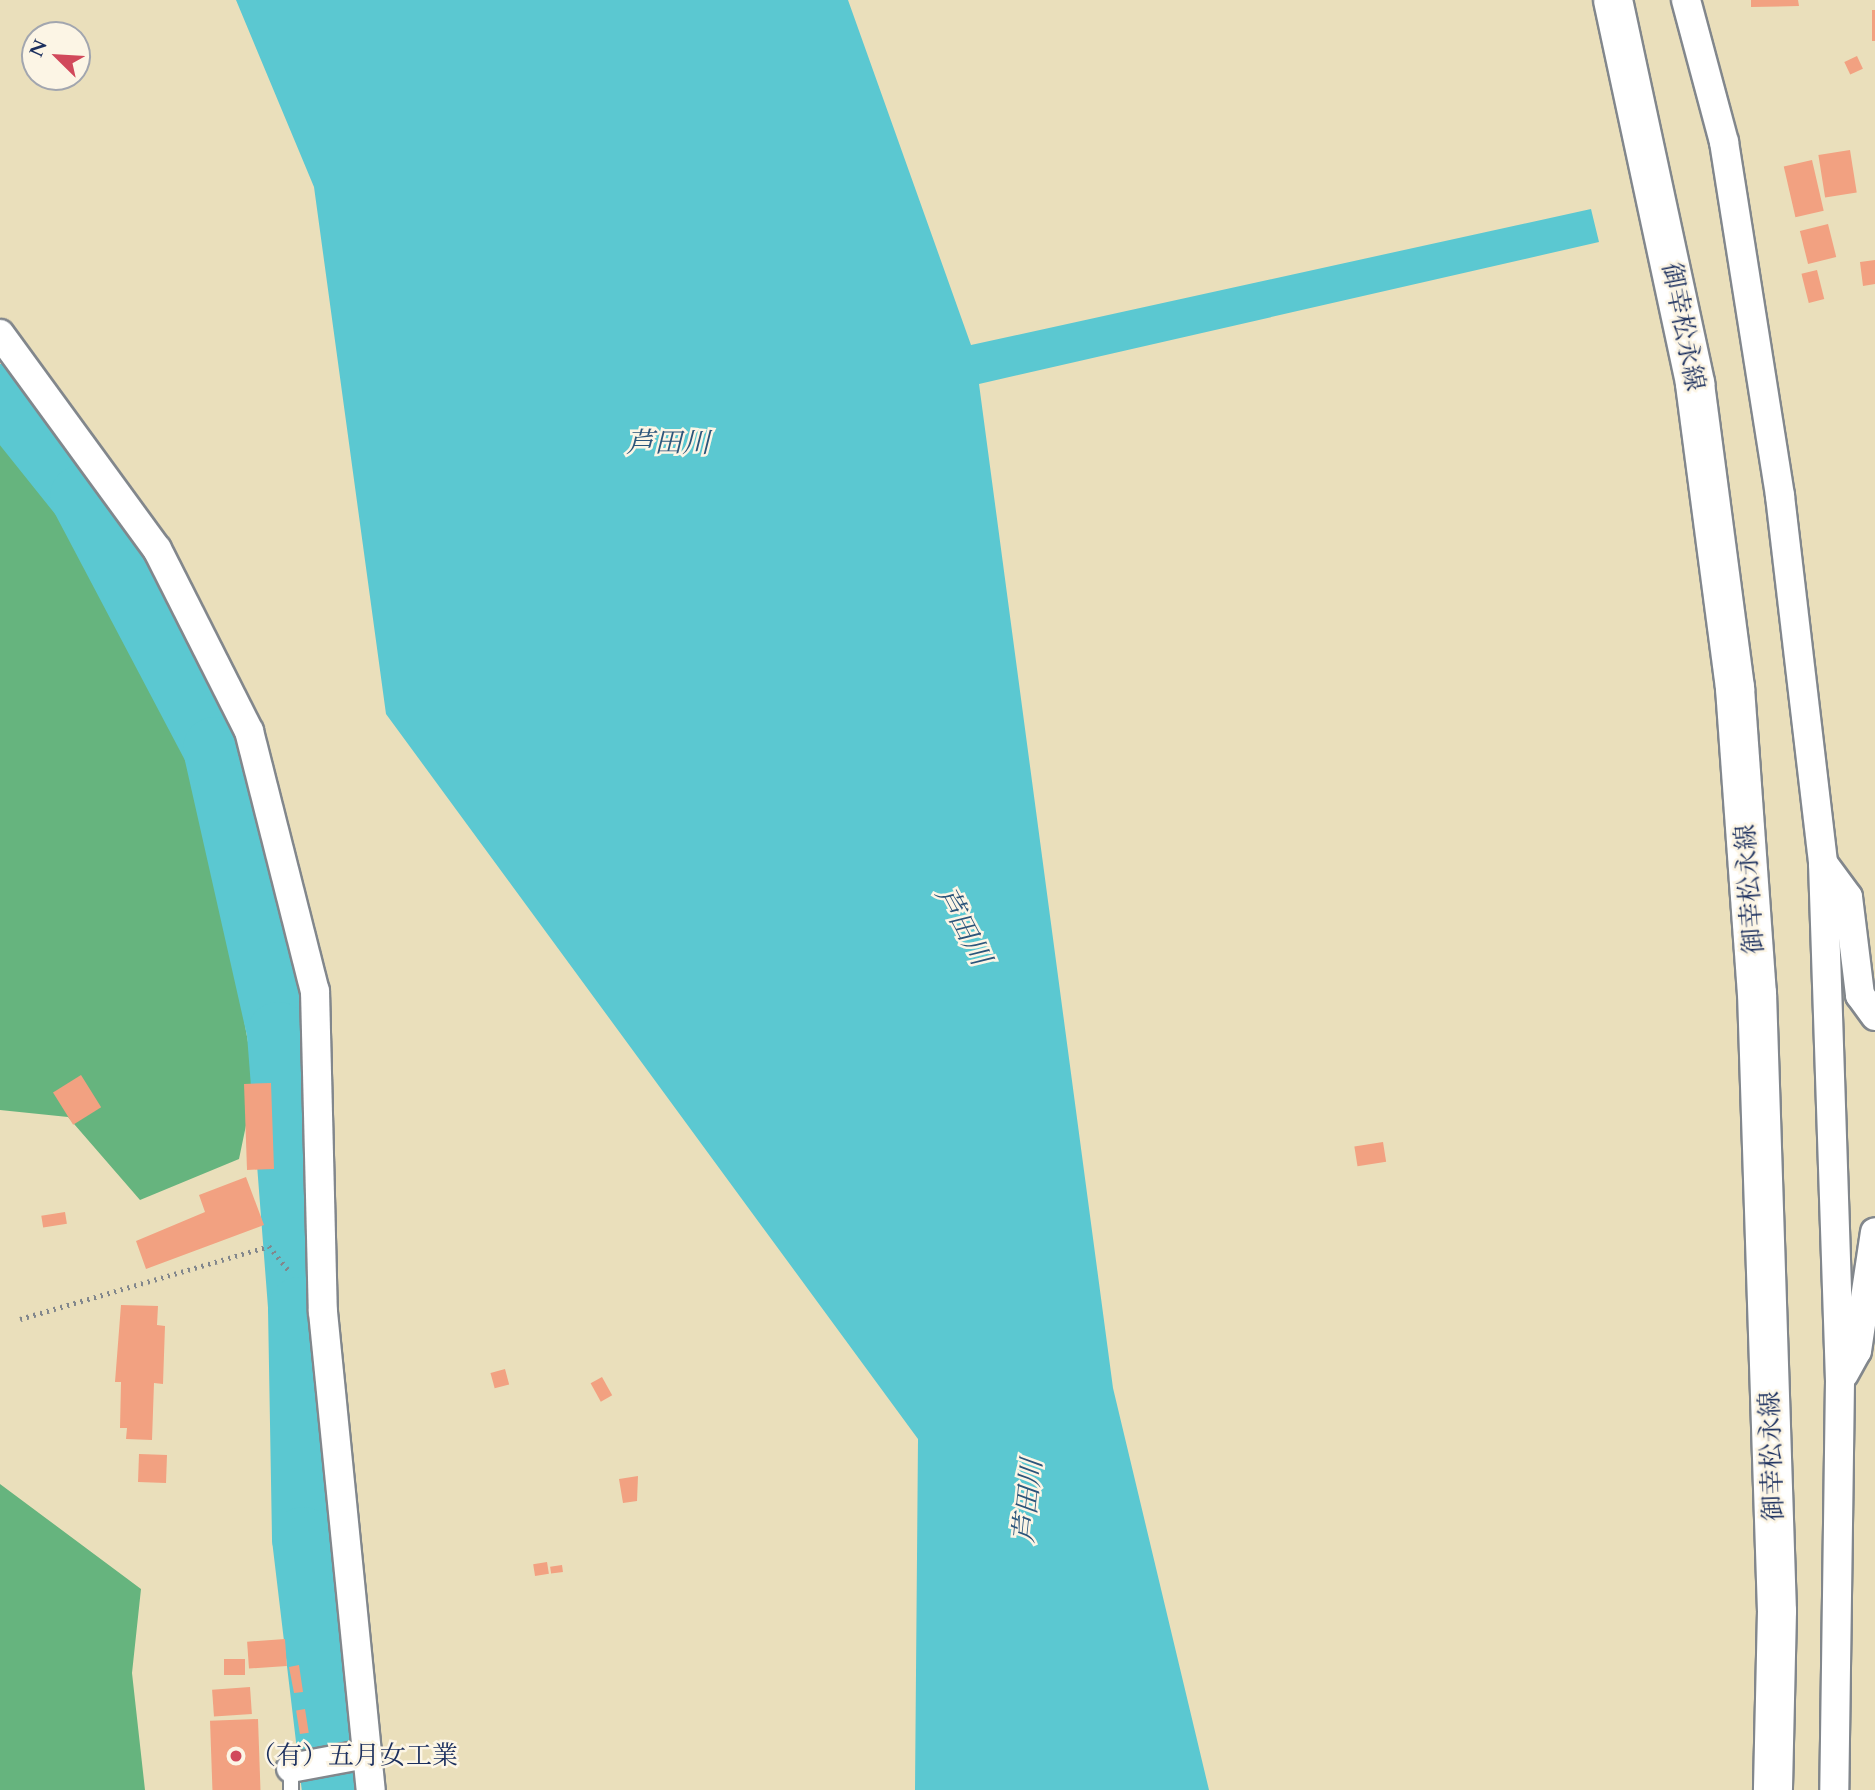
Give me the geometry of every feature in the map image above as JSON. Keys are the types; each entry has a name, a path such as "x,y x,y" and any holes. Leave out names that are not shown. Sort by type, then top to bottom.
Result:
{"main road":[{"name":"御幸松永線","path":"1613,0 1695,384 1735,688 1758,1007 1777,1611 1773,1790"}],"street":[{"path":"1686,0 1729,170 1780,496 1823,863 1840,1381 1834,1790"},
{"path":"0,334 157,548 249,732 315,991 323,1312 371,1790"},
{"path":"1823,863 1848,897 1860,995 1875,1016"},
{"path":"1840,1381 1857,1351 1875,1232"},
{"path":"291,1779 366,1754"}],"path":[{"path":"20,1319 269,1247 323,1312"}],"green space":[{"path":"0,416 119,583 191,718 255,1082 239,1159 140,1200 68,1117 0,1110"},
{"path":"0,1484 141,1589 132,1673 145,1790 0,1790"}],"water":[{"name":"芦田川","path":"236,0 848,0 971,345 1591,209 1599,242 979,384 1113,1388 1209,1790 915,1790 918,1439 386,714 314,187"}],"building":[{"path":"1751,0 1798,0 1799,6 1751,7"},
{"path":"1872,10 1875,10 1875,41 1872,41"},
{"path":"1857,56 1863,69 1850,75 1844,62"},
{"path":"1850,150 1857,192 1825,197 1818,155"},
{"path":"1812,160 1824,211 1795,217 1784,167"},
{"path":"1828,224 1836,257 1808,264 1800,231"},
{"path":"1875,260 1875,284 1863,286 1860,262"},
{"path":"1817,270 1824,299 1809,303 1801,274"},
{"path":"81,1075 101,1107 73,1125 53,1092"},
{"path":"271,1083 274,1169 247,1170 244,1084"},
{"path":"1383,1142 1386,1162 1357,1166 1354,1147"},
{"path":"246,1177 264,1225 146,1269 136,1241 205,1212 199,1195"},
{"path":"65,1212 67,1224 43,1228 41,1216"},
{"path":"121,1305 158,1306 157,1325 165,1326 163,1384 154,1383 152,1440 126,1439 127,1428 120,1428 121,1382 115,1382"},
{"path":"505,1369 509,1384 495,1388 491,1373"},
{"path":"602,1377 612,1395 601,1402 591,1383"},
{"path":"139,1454 167,1455 166,1483 138,1482"},
{"path":"638,1476 637,1501 623,1503 619,1479"},
{"path":"547,1562 549,1574 535,1576 533,1564"},
{"path":"562,1565 563,1572 551,1574 550,1567"},
{"path":"285,1639 287,1666 249,1669 247,1642"},
{"path":"224,1659 245,1659 245,1675 224,1675"},
{"path":"299,1665 303,1692 294,1693 289,1667"},
{"path":"250,1687 252,1714 214,1717 212,1690"},
{"path":"305,1709 309,1733 300,1734 296,1710"},
{"name":"（有）五月女工業","path":"258,1719 260,1790 212,1790 210,1721"}],"waterway":[{"path":"0,395 81,496 214,748 278,1033 299,1308 303,1538 333,1790"}],"place":[{"name":"（有）五月女工業","path":"236,1756"}]}
